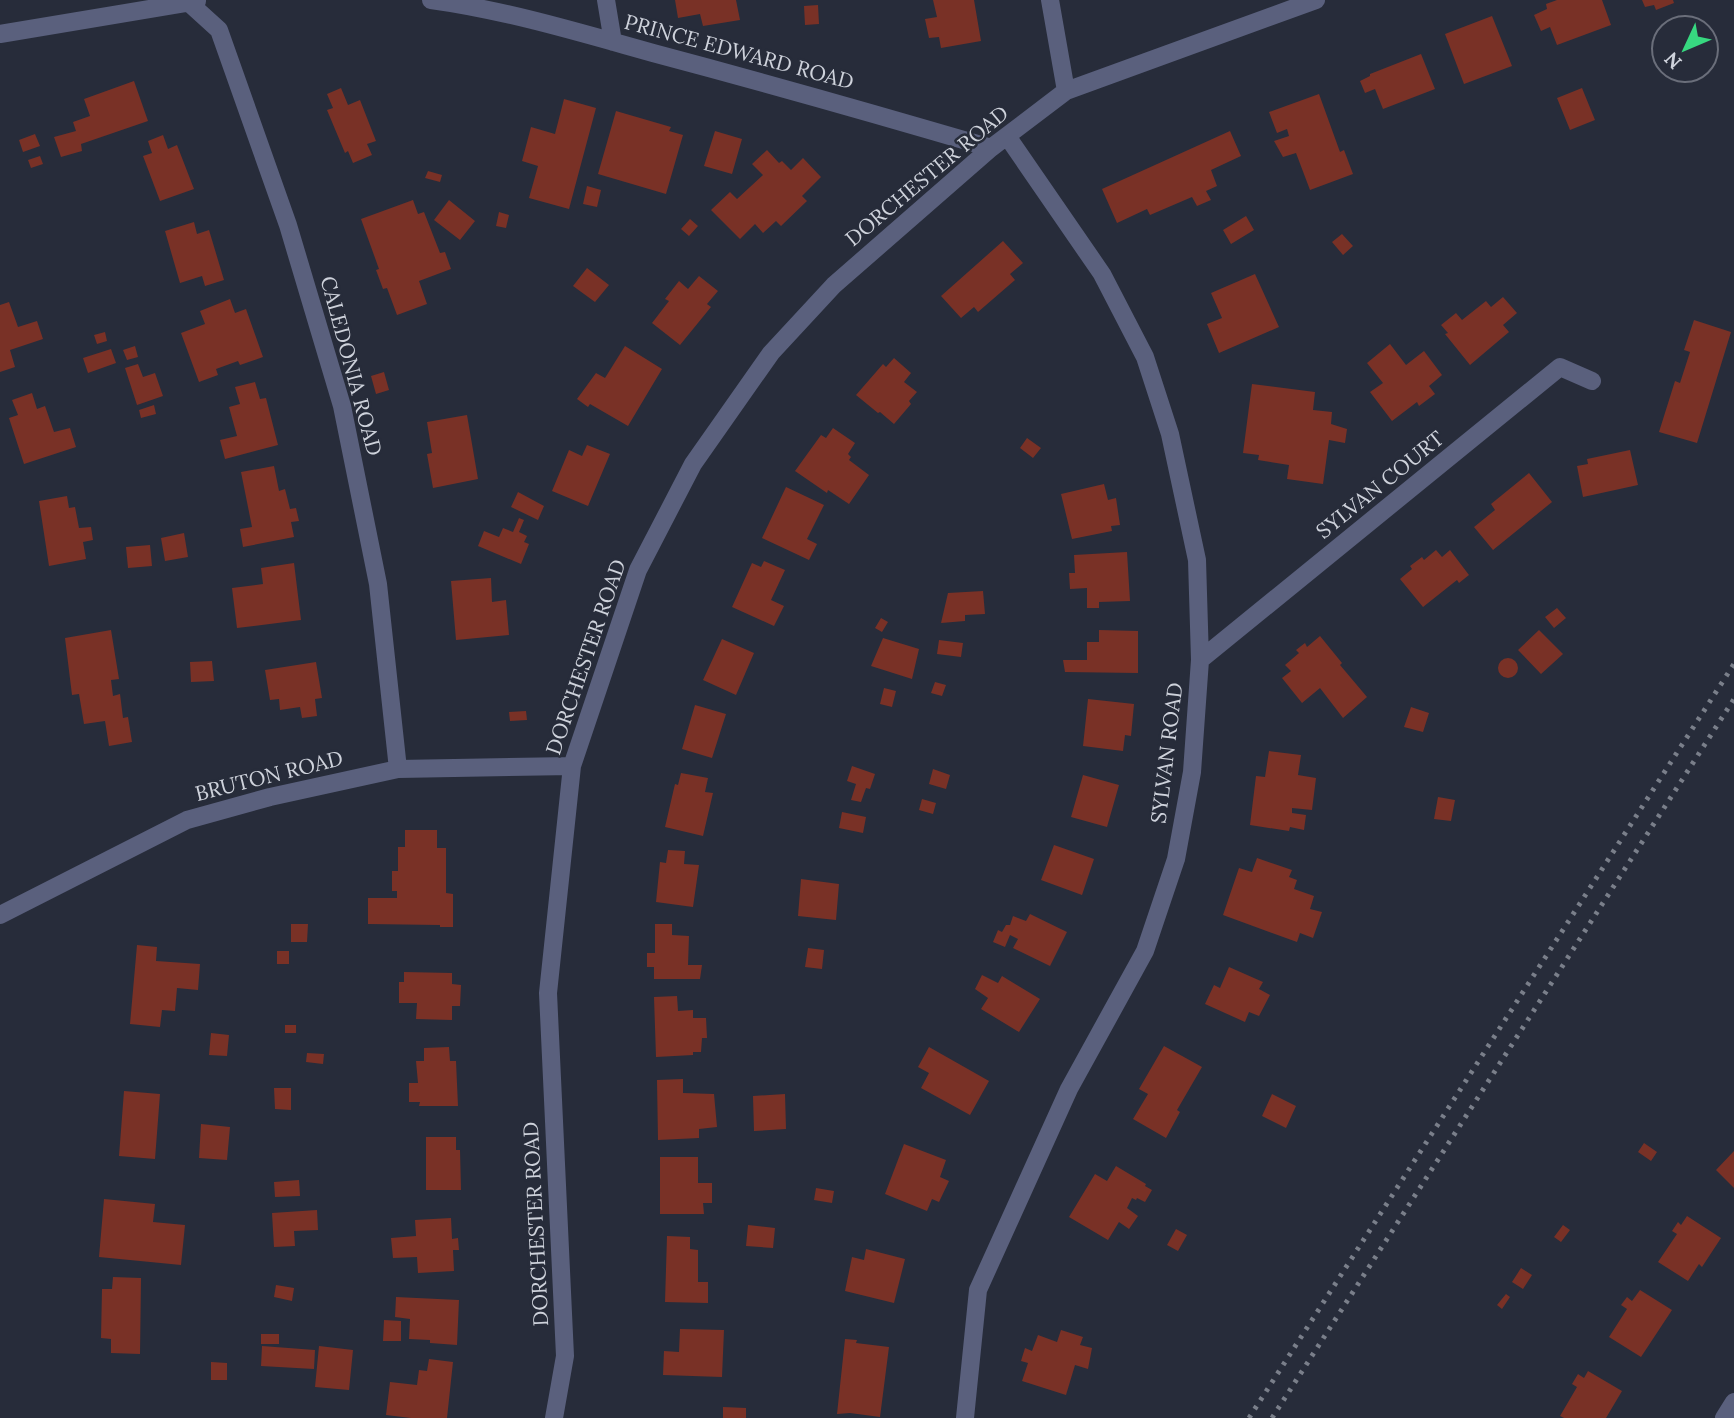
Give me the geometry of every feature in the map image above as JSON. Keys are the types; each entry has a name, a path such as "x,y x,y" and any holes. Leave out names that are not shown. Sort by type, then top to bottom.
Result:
{"street":[{"name":"PRINCE EDWARD ROAD","path":"431,0 468,5 613,42 836,102 991,148"},
{"path":"606,0 613,42"},
{"path":"1050,0 1066,91"},
{"name":"DORCHESTER ROAD","path":"554,1418 565,1356 548,993 572,766 638,570 693,464 771,353 834,285 991,148 1066,91 1316,0"},
{"path":"0,34 192,1"},
{"name":"CALEDONIA ROAD","path":"192,1 219,30 288,225 342,406 378,584 398,769"},
{"name":"SYLVAN ROAD","path":"965,1418 978,1290 1069,1089 1145,951 1176,859 1192,772 1200,660 1197,560 1170,434 1145,357 1102,274 1007,136"},
{"name":"SYLVAN COURT","path":"1200,660 1560,367 1592,381"},
{"name":"BRUTON ROAD","path":"0,915 187,820 270,797 398,769 572,766"},
{"path":"1724,1418 1734,1402"}],"building":[{"path":"675,0 736,0 740,20 703,26 700,14 678,18"},
{"path":"933,0 974,0 981,41 941,48 939,37 929,38 925,19 937,17"},
{"path":"1557,0 1602,0 1611,25 1557,45 1550,27 1541,31 1534,15 1547,9 1546,4"},
{"path":"1642,0 1673,0 1674,3 1656,10 1654,5 1645,7"},
{"path":"818,5 819,24 805,25 804,6"},
{"path":"1492,16 1512,66 1464,84 1445,34"},
{"path":"1421,54 1435,89 1383,109 1375,89 1365,93 1360,81 1370,74"},
{"path":"134,81 148,121 81,144 82,151 61,157 54,137 76,131 73,122 90,116 84,99"},
{"path":"341,88 348,105 360,100 376,141 367,144 372,155 353,163 348,151 345,153 327,110 333,108 327,94"},
{"path":"1582,88 1595,120 1570,130 1557,98"},
{"path":"1319,94 1340,152 1344,150 1353,174 1310,190 1296,153 1283,157 1274,141 1289,136 1287,129 1277,133 1269,112"},
{"path":"564,99 596,108 569,209 529,198 538,166 522,161 531,127 555,134"},
{"path":"616,111 671,127 669,131 683,135 666,194 598,174"},
{"path":"715,131 742,139 732,174 704,166"},
{"path":"1230,131 1241,156 1211,170 1217,186 1206,191 1211,200 1197,206 1192,197 1150,215 1147,209 1117,223 1102,189"},
{"path":"35,134 40,146 23,152 19,140"},
{"path":"163,135 168,149 177,145 194,189 160,201 143,156 152,153 148,141"},
{"path":"767,150 779,163 782,161 791,170 803,158 821,177 802,196 807,201 781,226 776,221 763,233 755,224 740,239 711,210 730,192 737,199 763,175 752,164"},
{"path":"40,156 43,164 31,168 28,160"},
{"path":"428,171 442,175 440,182 425,178"},
{"path":"587,186 601,190 597,207 583,204"},
{"path":"413,200 418,214 424,212 440,253 445,252 451,269 419,281 427,304 397,315 387,288 383,289 376,270 379,269 361,219"},
{"path":"449,200 475,221 460,240 434,220"},
{"path":"499,212 509,215 506,228 496,226"},
{"path":"1246,216 1254,230 1231,244 1223,230"},
{"path":"690,219 698,226 689,236 681,229"},
{"path":"194,222 197,234 209,230 224,280 205,286 202,276 180,283 165,231"},
{"path":"1342,234 1353,246 1343,255 1332,242"},
{"path":"1003,241 1023,263 1010,274 1015,280 978,312 974,307 961,318 941,296"},
{"path":"587,268 609,285 595,302 573,286"},
{"path":"1255,274 1279,327 1219,353 1207,324 1222,318 1211,293"},
{"path":"699,276 718,291 707,304 711,307 680,345 652,323 669,301 665,299 679,281 688,289"},
{"path":"1503,297 1517,313 1503,325 1509,332 1470,365 1441,325 1456,313 1462,320 1486,301 1491,307"},
{"path":"230,299 235,313 246,309 263,357 240,365 238,361 216,369 218,375 199,382 181,333 205,324 200,311"},
{"path":"9,302 18,327 37,321 43,339 10,350 15,367 0,372 0,305"},
{"path":"1694,320 1731,332 1697,443 1659,432 1675,381 1680,383 1690,352 1684,350"},
{"path":"105,332 107,341 97,344 94,335"},
{"path":"1390,344 1406,365 1424,351 1442,375 1429,386 1435,394 1419,406 1417,402 1392,421 1370,392 1383,383 1367,363"},
{"path":"135,346 138,357 127,360 123,350"},
{"path":"625,346 662,369 628,426 577,399 596,373 605,378"},
{"path":"111,349 116,363 88,373 83,358"},
{"path":"894,358 911,373 904,382 917,392 909,401 911,404 894,424 856,395 883,364 886,367"},
{"path":"138,364 143,377 155,373 163,396 137,405 125,368"},
{"path":"384,372 389,390 376,394 371,376"},
{"path":"255,382 260,399 266,398 278,445 225,459 220,440 237,436 229,407 240,404 235,387"},
{"path":"1252,384 1315,392 1313,410 1332,412 1331,424 1347,429 1345,443 1329,440 1323,484 1287,479 1289,465 1258,460 1259,455 1243,453"},
{"path":"32,393 37,409 45,406 54,432 70,428 76,447 24,464 9,418 18,415 12,400"},
{"path":"154,405 156,414 141,418 139,410"},
{"path":"467,415 478,479 433,488 427,454 432,453 427,422"},
{"path":"833,428 855,443 848,454 851,457 849,460 869,475 849,504 795,471 821,435 826,438"},
{"path":"1027,438 1041,448 1033,458 1020,448"},
{"path":"587,445 610,454 588,506 552,491 569,450 582,456"},
{"path":"1630,450 1638,485 1583,497 1577,466 1588,464 1587,459"},
{"path":"274,466 279,491 285,489 290,509 296,508 299,521 291,522 294,537 243,547 240,529 252,527 241,472"},
{"path":"1529,473 1552,502 1493,550 1474,527 1495,510 1491,504"},
{"path":"1104,484 1108,500 1116,498 1120,525 1111,526 1112,531 1072,539 1061,494"},
{"path":"786,487 824,505 807,539 817,544 809,560 762,538"},
{"path":"518,492 544,506 538,520 511,507"},
{"path":"67,496 69,508 75,507 79,528 91,527 93,540 83,542 86,559 49,566 39,501"},
{"path":"519,518 524,520 519,532 527,536 524,542 529,544 521,564 478,546 484,531 499,537 503,528 513,532"},
{"path":"184,533 188,557 165,561 161,538"},
{"path":"150,545 152,566 128,568 126,547"},
{"path":"1436,550 1442,557 1450,550 1469,575 1459,583 1457,580 1423,607 1400,579 1412,569 1410,566 1422,557 1424,560"},
{"path":"1127,552 1130,601 1099,602 1099,608 1087,608 1087,588 1070,589 1069,573 1075,573 1074,555"},
{"path":"764,561 785,570 771,600 784,606 774,626 732,607 752,563 761,567"},
{"path":"294,563 301,620 237,628 232,588 263,584 261,568"},
{"path":"491,578 492,602 506,600 509,635 456,640 451,581"},
{"path":"983,591 985,614 965,615 965,621 941,623 948,593"},
{"path":"1557,608 1566,618 1554,628 1545,617"},
{"path":"881,618 888,622 882,632 875,628"},
{"path":"111,630 119,679 111,680 113,696 120,694 123,718 128,717 132,742 109,746 105,721 84,724 79,694 72,695 65,638"},
{"path":"1099,630 1138,631 1138,673 1065,672 1063,660 1087,660 1087,642 1099,642"},
{"path":"1539,630 1563,654 1541,674 1518,650"},
{"path":"1320,636 1367,697 1343,718 1320,688 1302,703 1282,678 1291,671 1285,665 1299,653 1296,650 1305,643 1307,647"},
{"path":"883,638 919,649 912,679 871,666"},
{"path":"722,639 754,653 736,695 703,680"},
{"path":"939,640 963,643 961,657 937,654"},
{"path":"1508,658 1515,661 1518,668 1515,675 1508,678 1501,675 1498,668 1501,661"},
{"path":"212,661 214,681 191,682 190,662"},
{"path":"316,662 322,698 315,699 317,716 302,718 300,707 280,710 279,699 270,700 265,670"},
{"path":"935,682 946,685 942,696 931,693"},
{"path":"884,688 896,691 892,707 880,704"},
{"path":"1088,699 1134,704 1131,736 1125,735 1123,751 1083,746"},
{"path":"695,705 726,714 712,758 682,749"},
{"path":"1411,707 1429,713 1423,732 1404,727"},
{"path":"526,711 527,720 510,721 509,712"},
{"path":"1269,751 1301,755 1298,775 1316,778 1312,810 1292,808 1292,813 1306,815 1304,830 1290,827 1289,831 1250,825 1256,776 1265,777"},
{"path":"852,766 875,774 870,789 866,788 861,802 851,800 856,784 847,781"},
{"path":"933,769 950,775 946,789 929,784"},
{"path":"681,773 708,778 705,792 713,793 703,836 665,827 675,784 678,785"},
{"path":"1083,775 1119,785 1107,827 1071,817"},
{"path":"1438,797 1455,800 1451,821 1434,819"},
{"path":"922,799 936,803 933,814 919,810"},
{"path":"842,812 866,817 863,833 839,828"},
{"path":"405,830 437,830 437,848 446,848 446,893 453,894 453,927 368,924 368,898 397,898 397,891 392,891 392,871 398,871 398,847 405,847"},
{"path":"1054,845 1094,859 1082,895 1041,880"},
{"path":"668,850 685,851 684,864 699,865 693,907 656,902 660,862 666,863"},
{"path":"1257,858 1292,870 1289,877 1297,880 1294,889 1314,896 1310,909 1322,912 1313,938 1300,933 1297,942 1223,915 1239,868 1252,872"},
{"path":"801,879 839,884 836,920 798,916"},
{"path":"1030,914 1067,932 1050,966 1013,948 1018,939 1010,935 1005,947 993,942 998,930 1002,932 1006,925 1010,925 1013,916 1026,921"},
{"path":"291,924 308,924 307,942 291,942"},
{"path":"655,924 672,924 672,935 689,936 688,965 702,965 700,979 654,979 654,967 647,967 647,953 655,953"},
{"path":"137,945 157,947 156,961 200,964 198,990 177,988 175,1011 162,1010 160,1027 130,1024"},
{"path":"808,948 824,950 822,969 805,967"},
{"path":"277,951 289,951 289,964 277,964"},
{"path":"1229,967 1263,982 1259,989 1270,995 1259,1016 1249,1012 1245,1022 1205,1004 1214,985 1220,988"},
{"path":"404,972 452,973 452,984 461,985 460,1006 452,1006 452,1020 416,1019 417,1003 399,1003 399,982 404,982"},
{"path":"982,975 998,983 1002,976 1040,999 1019,1032 981,1009 988,998 975,989"},
{"path":"677,996 678,1011 693,1010 693,1018 706,1018 707,1038 702,1038 701,1052 693,1052 693,1055 656,1057 654,997"},
{"path":"285,1025 296,1025 296,1033 285,1033"},
{"path":"211,1033 229,1035 227,1056 209,1055"},
{"path":"1164,1046 1202,1067 1177,1110 1180,1112 1166,1138 1133,1119 1148,1094 1139,1089"},
{"path":"449,1047 450,1061 456,1061 458,1106 419,1106 420,1102 409,1102 409,1083 418,1083 416,1061 424,1061 424,1048"},
{"path":"929,1047 989,1081 970,1115 921,1088 929,1073 918,1067"},
{"path":"307,1053 324,1054 323,1064 306,1062"},
{"path":"683,1079 683,1093 714,1094 717,1127 699,1129 699,1138 658,1140 657,1080"},
{"path":"274,1088 291,1088 291,1110 275,1109"},
{"path":"124,1091 160,1094 155,1159 119,1156"},
{"path":"785,1094 786,1129 754,1131 753,1096"},
{"path":"1272,1094 1296,1106 1286,1128 1262,1116"},
{"path":"201,1124 230,1127 227,1160 199,1158"},
{"path":"426,1137 456,1137 456,1150 460,1150 461,1190 426,1190"},
{"path":"1644,1143 1657,1152 1651,1161 1638,1152"},
{"path":"904,1144 946,1160 940,1177 949,1181 939,1202 932,1199 927,1211 885,1194"},
{"path":"1734,1151 1734,1188 1716,1170"},
{"path":"660,1157 698,1157 698,1183 712,1183 712,1203 703,1203 704,1214 660,1214"},
{"path":"1116,1166 1152,1190 1145,1202 1132,1198 1127,1208 1138,1216 1129,1229 1119,1222 1108,1240 1069,1217 1095,1174 1107,1181"},
{"path":"299,1180 300,1196 275,1197 274,1182"},
{"path":"816,1188 834,1191 832,1203 814,1200"},
{"path":"104,1199 155,1204 153,1222 185,1225 181,1265 99,1257"},
{"path":"317,1210 318,1230 294,1231 295,1246 274,1247 272,1213"},
{"path":"1687,1216 1721,1238 1702,1267 1699,1264 1688,1281 1658,1262 1677,1234 1672,1231 1678,1222 1681,1225"},
{"path":"451,1218 452,1239 458,1238 459,1250 453,1250 454,1271 418,1273 417,1257 393,1258 391,1238 416,1236 415,1220"},
{"path":"748,1225 775,1228 773,1248 746,1246"},
{"path":"1563,1225 1570,1230 1561,1242 1554,1237"},
{"path":"1176,1229 1187,1235 1178,1251 1167,1245"},
{"path":"667,1236 690,1237 690,1249 698,1250 698,1282 708,1282 708,1303 665,1302"},
{"path":"866,1249 905,1259 894,1303 845,1291 852,1257 864,1260"},
{"path":"1521,1268 1532,1275 1523,1289 1512,1282"},
{"path":"113,1277 141,1278 140,1354 111,1353 111,1339 101,1338 102,1289 112,1289"},
{"path":"276,1285 294,1288 292,1301 274,1297"},
{"path":"1640,1290 1672,1310 1641,1357 1609,1337 1627,1309 1621,1305 1627,1297 1632,1301"},
{"path":"1506,1294 1510,1297 1502,1309 1497,1305"},
{"path":"396,1297 459,1300 457,1345 409,1339 410,1319 395,1317"},
{"path":"384,1320 401,1321 401,1341 383,1341"},
{"path":"680,1329 724,1330 722,1377 663,1375 664,1351 679,1352"},
{"path":"1061,1330 1083,1337 1080,1345 1092,1348 1088,1369 1075,1365 1066,1395 1022,1381 1028,1363 1021,1361 1025,1348 1032,1351 1038,1335 1057,1342"},
{"path":"261,1334 279,1334 279,1344 261,1344"},
{"path":"845,1339 889,1347 880,1417 837,1414"},
{"path":"262,1346 315,1350 314,1369 261,1366"},
{"path":"319,1346 353,1350 349,1390 315,1387"},
{"path":"429,1359 453,1362 447,1418 386,1415 390,1382 417,1385 419,1370 427,1371"},
{"path":"211,1362 227,1363 227,1380 211,1380"},
{"path":"1588,1371 1622,1391 1606,1418 1560,1416 1577,1387 1572,1384 1578,1374 1584,1378"},
{"path":"723,1407 746,1408 746,1418 723,1418"}],"railway":[{"path":"1249,1418 1734,664"},
{"path":"1272,1418 1734,699"}]}
